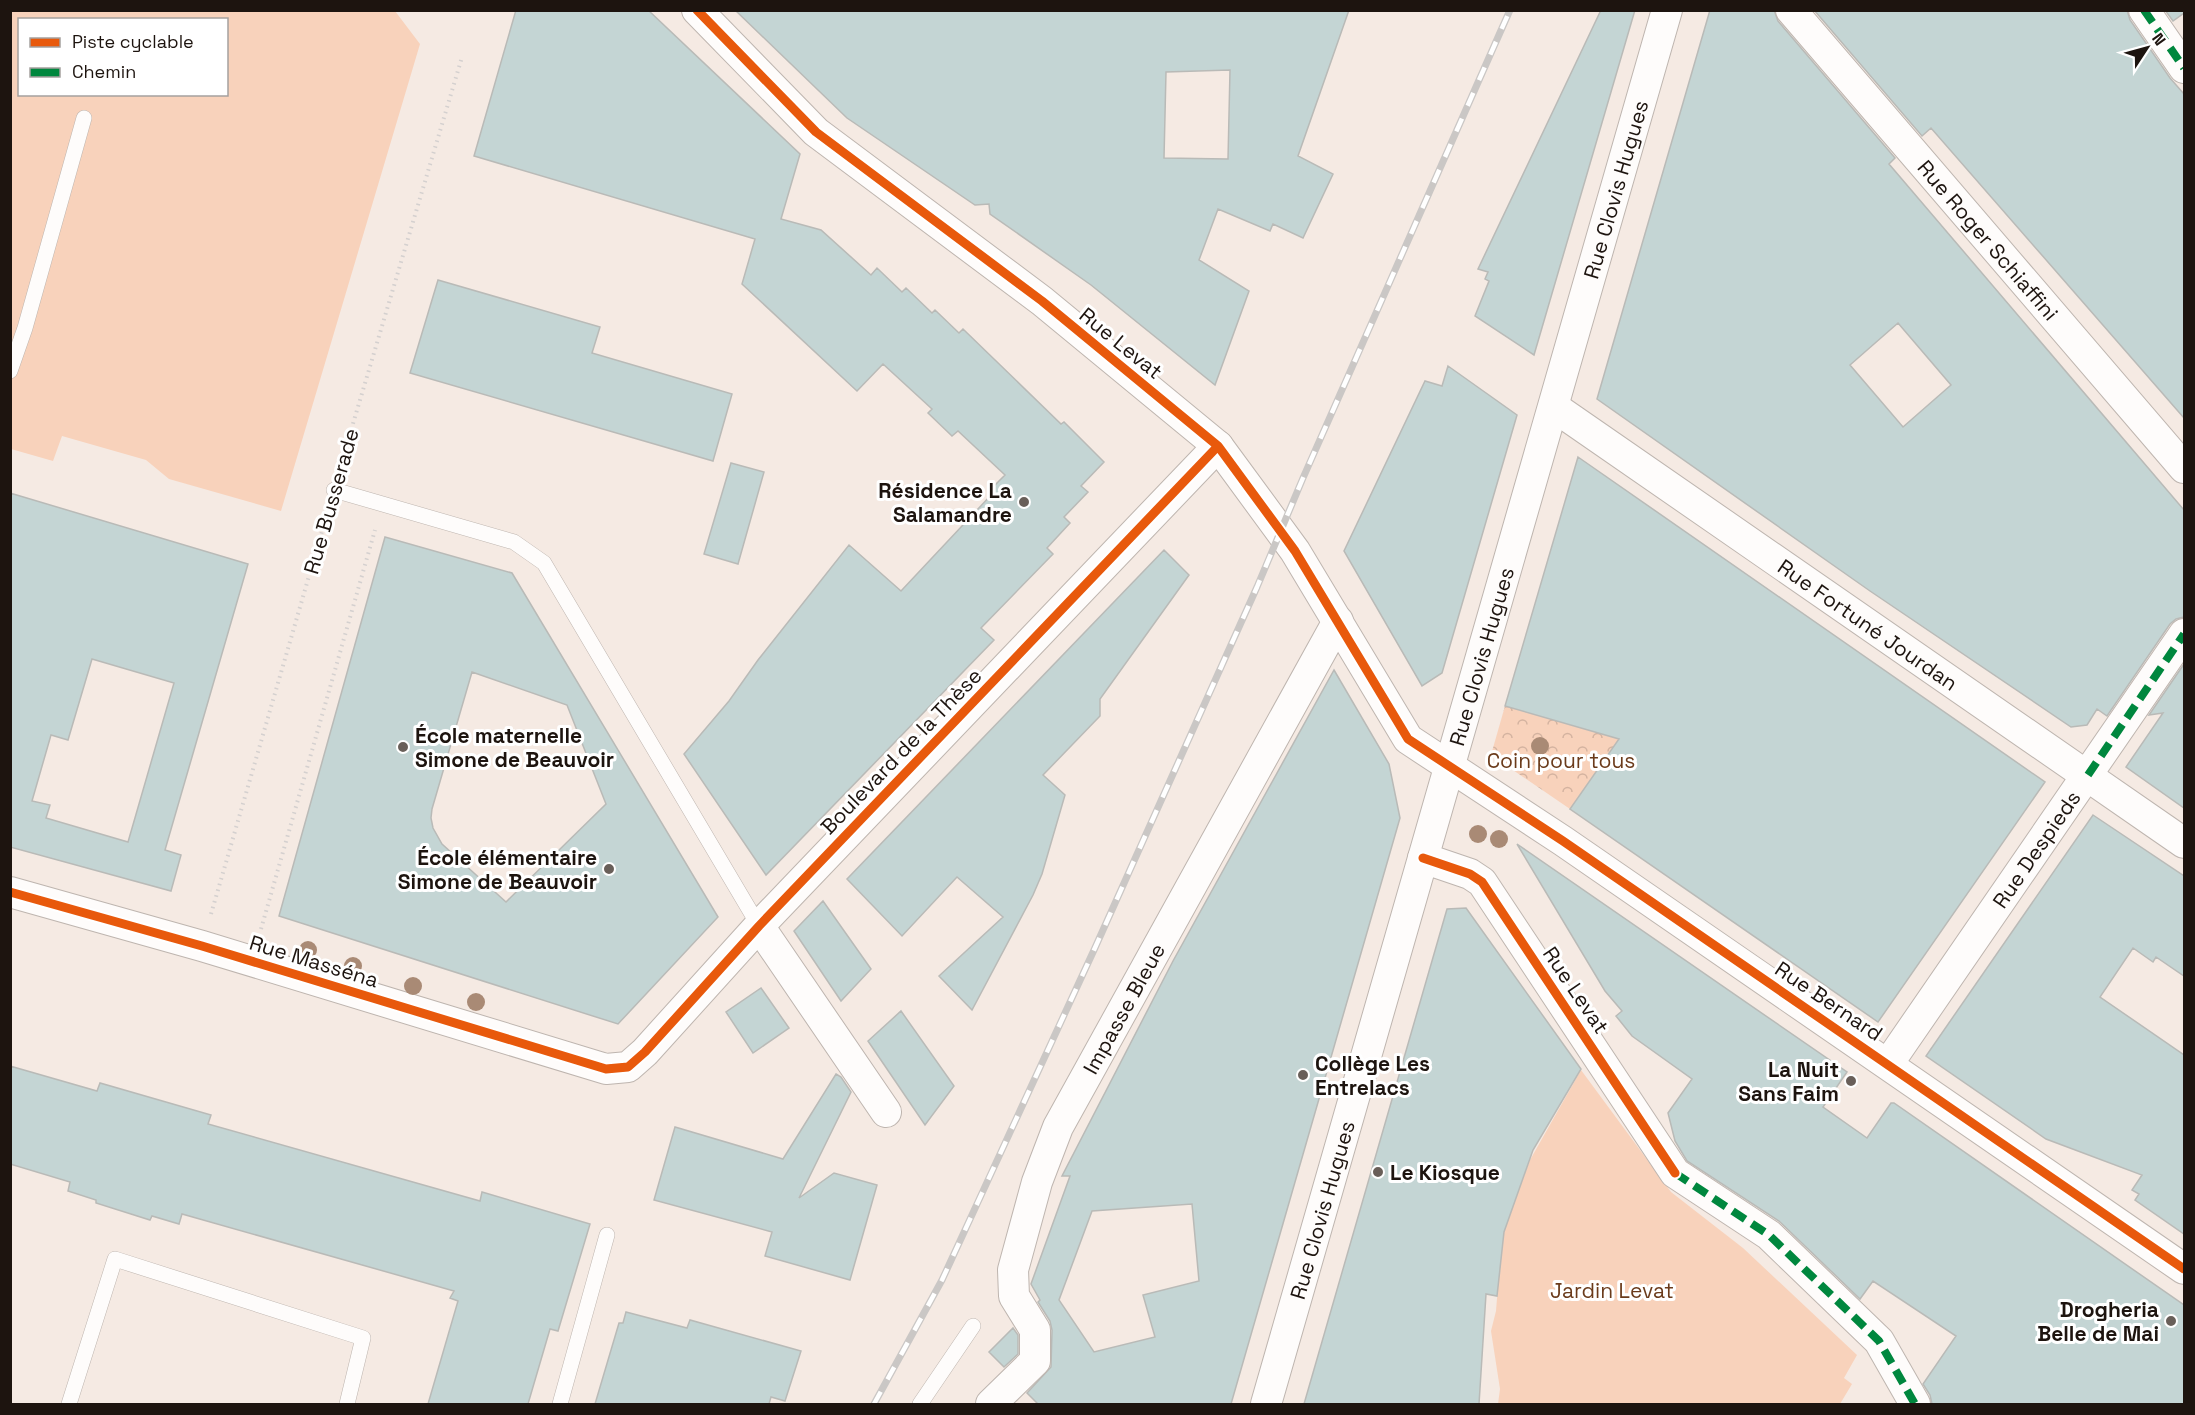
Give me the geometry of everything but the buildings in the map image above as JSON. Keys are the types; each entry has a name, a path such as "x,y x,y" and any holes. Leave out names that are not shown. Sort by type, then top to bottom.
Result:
{"street":[{"name":"Rue Levat","path":"696,10 816,132 1042,301 1218,446 1295,551 1408,739 1450,767"},
{"name":"Rue Clovis Hugues","path":"1266,1404 1667,10"},
{"name":"Rue Roger Schiaffini","path":"1791,10 2184,468"},
{"path":"2144,10 2184,68"},
{"name":"Rue Fortuné Jourdan","path":"1554,407 2184,843"},
{"name":"Boulevard de la Thèse","path":"606,1069 628,1066 645,1052 759,926 1218,446"},
{"name":"Impasse Bleue","path":"991,1404 1035,1361 1035,1330 1014,1296 1013,1270 1037,1182 1058,1127 1338,621"},
{"name":"Rue Despieds","path":"1888,1064 2184,634"},
{"name":"Rue Bernard","path":"1450,767 1563,841 2184,1269"},
{"name":"Rue Levat","path":"1423,858 1470,874 1482,882 1675,1173 1769,1235 1879,1341 1915,1404"},
{"name":"Rue Masséna","path":"10,892 202,946 606,1069"},
{"path":"759,926 886,1112"}],"lane":[{"path":"10,370 25,328 84,118"},
{"path":"334,490 514,542 544,563 759,926"},
{"path":"561,1404 607,1235"},
{"path":"69,1404 115,1259 363,1338 347,1404"},
{"path":"920,1404 973,1326"}],"path":[{"path":"266,911 382,504"}],"green space":[{"path":"11,11 395,11 420,44 281,511 169,479 146,460 62,436 53,461 11,449"},
{"name":"Coin pour tous","path":"1505,706 1619,739 1570,809 1491,755"},
{"name":"Jardin Levat","path":"1581,1070 1671,1192 1743,1248 1857,1355 1844,1378 1852,1384 1840,1404 1498,1404 1500,1389 1491,1331 1496,1311 1502,1235 1530,1160"}],"railway":[{"path":"874,1404 942,1280 1094,950 1257,587 1510,10"}],"marked path":[{"path":"2144,10 2184,68"},
{"path":"2088,775 2184,634"},
{"path":"1675,1173 1769,1235 1879,1341 1915,1404"}],"cycle path":[{"path":"697,10 816,132 1042,301 1218,446 1295,551 1408,739 1563,841 2184,1269"},
{"path":"10,892 202,946 606,1069 628,1067 645,1052 759,926 1218,446"},
{"path":"1423,858 1470,874 1482,882 1675,1173"}],"place":[{"name":"Résidence La Salamandre","path":"1024,502"},
{"name":"École maternelle Simone de Beauvoir","path":"403,747"},
{"name":"École élémentaire Simone de Beauvoir","path":"609,869"},
{"name":"Collège Les Entrelacs","path":"1303,1075"},
{"name":"La Nuit Sans Faim","path":"1851,1081"},
{"name":"Le Kiosque","path":"1378,1172"},
{"name":"Drogheria Belle de Mai","path":"2171,1321"}]}
